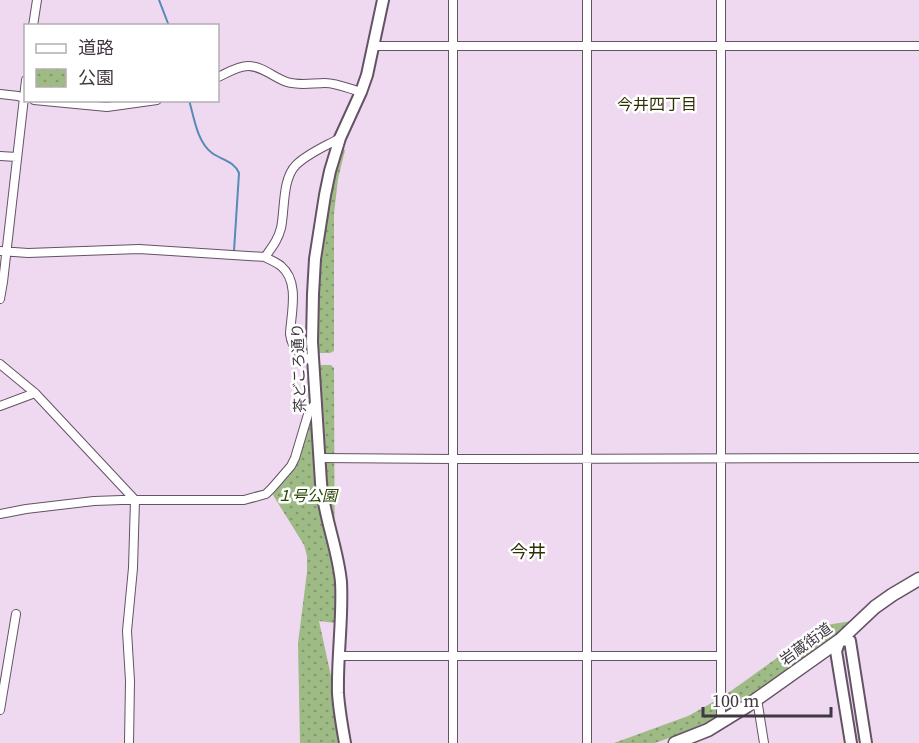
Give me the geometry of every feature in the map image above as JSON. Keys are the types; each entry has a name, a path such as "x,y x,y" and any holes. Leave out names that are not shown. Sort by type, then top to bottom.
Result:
{"main road":[{"name":"岩蔵街道","path":"675,743 697,735 757,699 840,640 875,607 919,579"}],"street":[{"path":"33,24 37,0"},
{"name":"茶どころ通り","path":"345,743 338,693 341,610 339,566 322,496 319,458 312,331 315,259 325,195 340,138 367,75 383,0"},
{"path":"453,0 453,743"},
{"path":"587,0 587,743"},
{"path":"721,0 721,722"},
{"path":"373,46 919,46"},
{"path":"219,77 249,66 261,69 288,83 327,82 361,92"},
{"path":"0,94 24,98"},
{"path":"0,299 3,282 3,252 24,102"},
{"path":"55,102 107,107 143,102"},
{"path":"265,256 276,241 281,229 291,170 302,160 340,138"},
{"path":"0,156 17,157"},
{"path":"3,252 139,249 265,256 280,265 291,280 293,291 291,340 302,356 314,362"},
{"path":"0,364 35,393 135,500 133,568 127,631 130,681 129,743"},
{"path":"0,406 35,393"},
{"path":"0,514 94,501 244,500 266,494 296,458 309,411 316,404"},
{"path":"319,458 919,458"},
{"path":"0,710 16,614"},
{"path":"851,743 836,651 840,640 850,641 866,743"},
{"path":"340,656 721,656"},
{"path":"757,699 764,743"}],"green space":[{"path":"342,147 345,150 338,179 334,214 334,351 319,353 315,349 315,283 325,202"},
{"name":"１号公園","path":"321,365 331,365 334,368 335,623 319,621 331,676 335,675 338,743 300,743 298,643 307,556 304,545 273,495 300,457 318,395 317,368"},
{"path":"852,621 828,641 707,723 655,743 614,743 688,716 731,691 826,625"}],"waterway":[{"path":"159,0 168,24"},
{"path":"190,102 197,129 207,148 234,166 239,173 234,251"}],"district":[{"name":"今井四丁目","path":"657,104"},
{"name":"今井","path":"528,552"}]}
